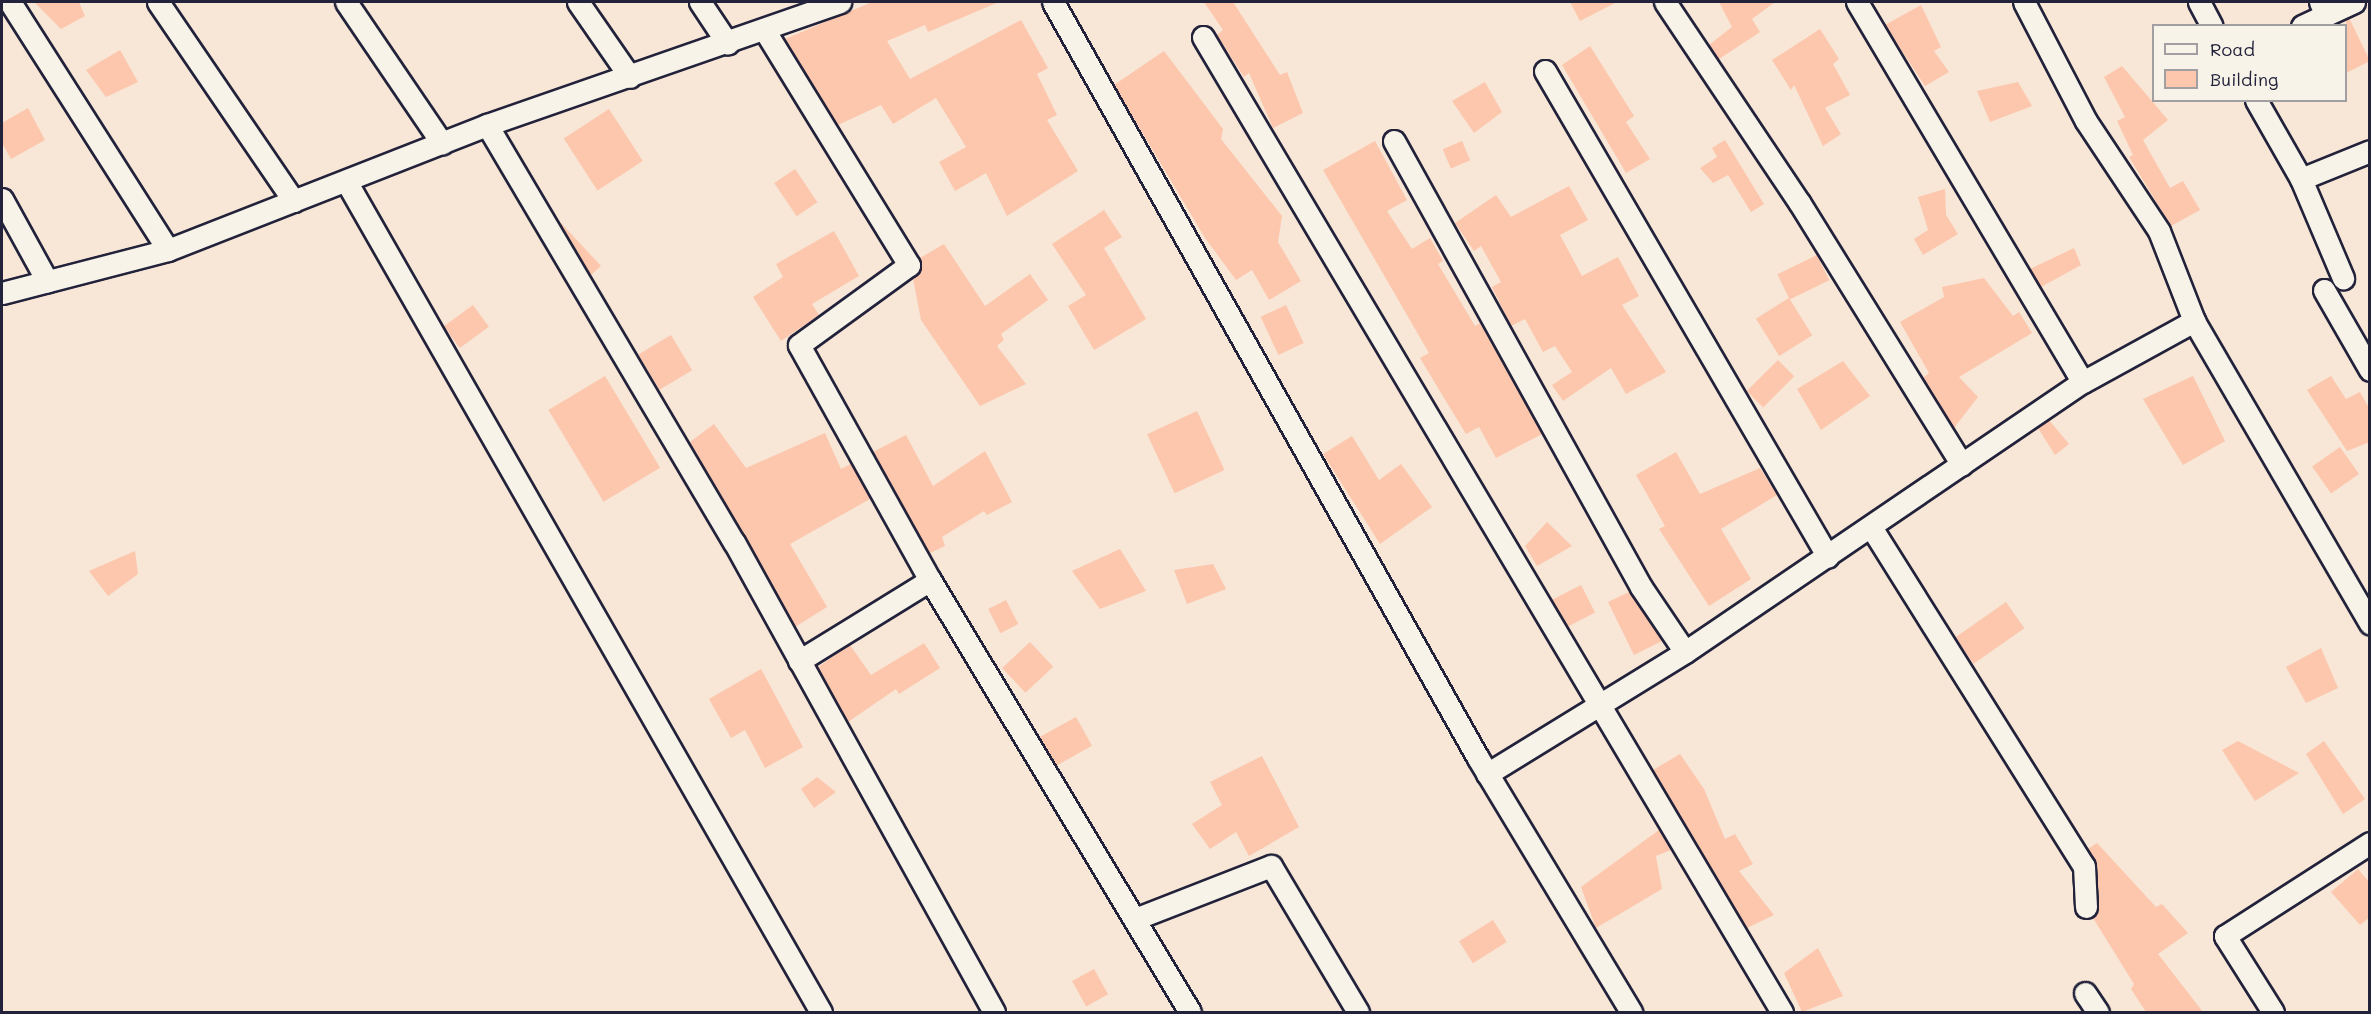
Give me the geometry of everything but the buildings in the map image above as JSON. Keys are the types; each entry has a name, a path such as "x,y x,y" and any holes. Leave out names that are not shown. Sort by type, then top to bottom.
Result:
{"street":[{"path":"10,2 168,250"},
{"path":"158,2 294,201"},
{"path":"346,2 442,142"},
{"path":"578,2 630,77"},
{"path":"700,2 728,44"},
{"path":"2,293 168,250 487,125 728,44 840,2"},
{"path":"1053,2 1487,774 1631,1012"},
{"path":"1665,2 1799,201 1962,465"},
{"path":"1857,2 2083,382"},
{"path":"2024,2 2086,121 2159,231 2194,321 2370,623"},
{"path":"2199,2 2211,24"},
{"path":"2304,24 2323,8 2354,2"},
{"path":"765,31 909,265 799,345 930,580 1190,1012"},
{"path":"1203,37 1782,1012"},
{"path":"1545,71 1828,556"},
{"path":"2257,102 2301,179 2343,278"},
{"path":"487,125 799,661 993,1012"},
{"path":"1394,141 1641,586 1685,652"},
{"path":"2301,179 2370,151"},
{"path":"346,181 821,1012"},
{"path":"2,199 47,281"},
{"path":"2324,290 2370,370"},
{"path":"1487,774 1685,652 2083,382 2194,321"},
{"path":"1871,527 2084,866 2086,907"},
{"path":"799,661 930,580"},
{"path":"2273,1012 2225,936 2370,843"},
{"path":"1135,919 1271,866 1358,1012"},
{"path":"2085,993 2098,1012"}]}
